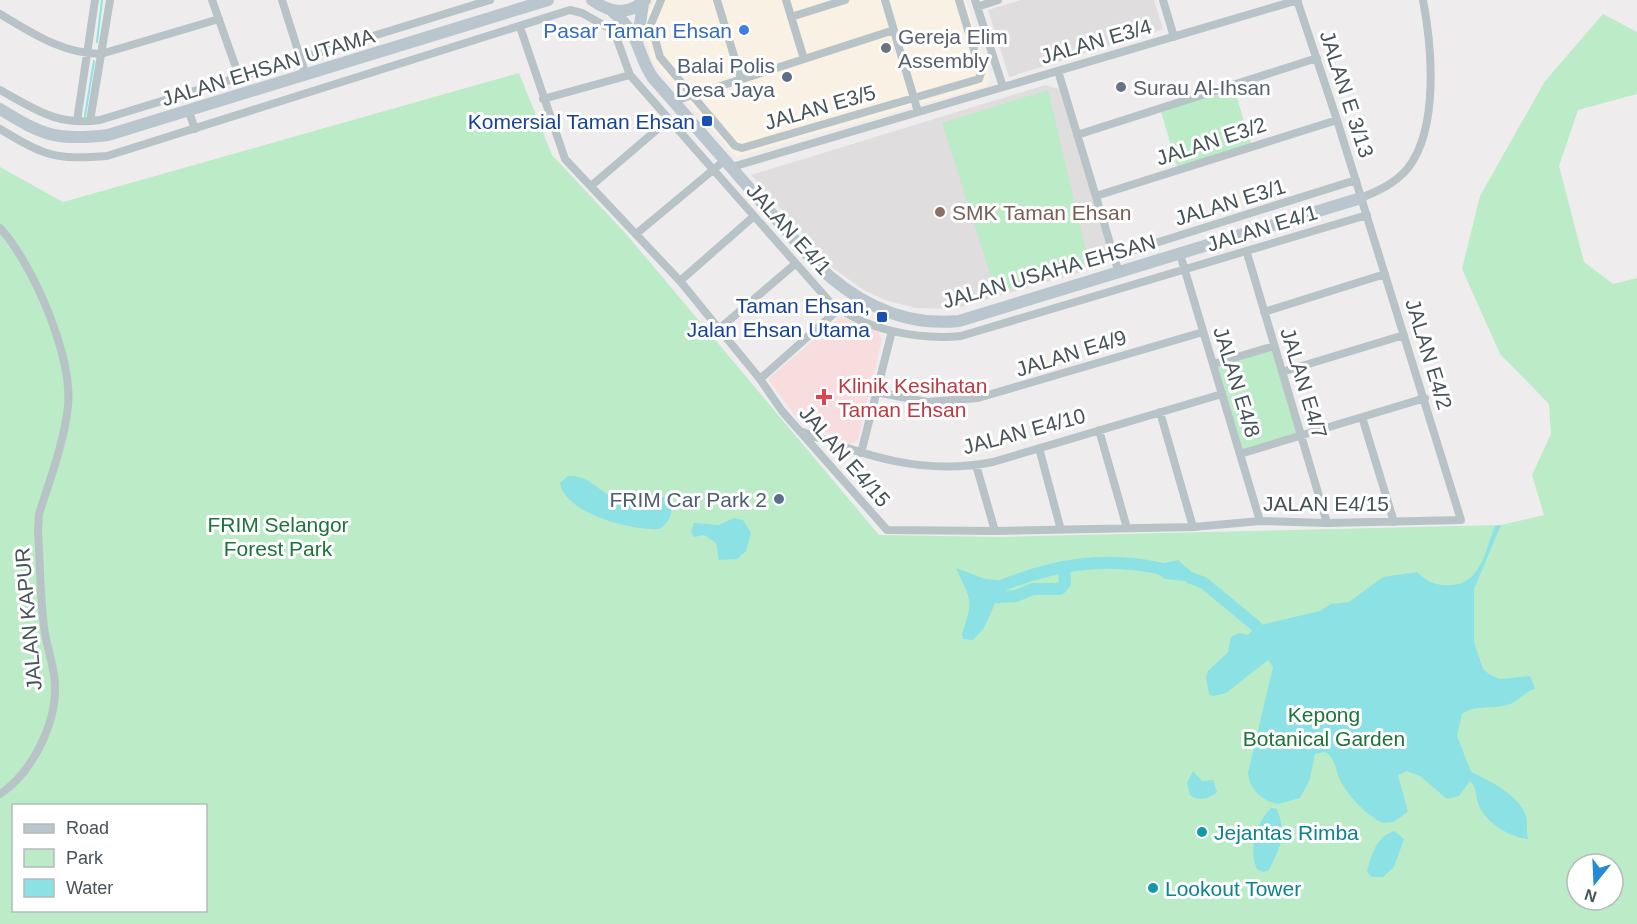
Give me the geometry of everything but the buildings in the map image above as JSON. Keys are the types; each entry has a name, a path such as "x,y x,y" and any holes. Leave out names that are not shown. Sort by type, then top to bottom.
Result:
{"street":[{"path":"77,121 95,0"},
{"path":"90,121 110,0"},
{"path":"213,0 240,79"},
{"path":"282,0 306,76"},
{"path":"0,90 48,117 77,121 110,118 490,0"},
{"name":"JALAN EHSAN UTAMA","path":"0,110 44,134 70,138 108,135 431,38 548,0"},
{"name":"JALAN USAHA EHSAN","path":"592,0 625,22 638,39 649,72 836,284 863,302 893,314 936,322 959,321 1361,198 1397,178 1408,167 1421,144 1427,120 1430,36 1423,0"},
{"path":"661,0 651,24 660,57 691,95"},
{"path":"717,0 741,80"},
{"path":"786,0 804,59"},
{"path":"791,17 844,0"},
{"path":"885,0 918,112"},
{"name":"JALAN E3/5","path":"691,95 735,146 742,148 979,79 981,73 959,0"},
{"path":"998,0 976,3 1003,87"},
{"path":"1163,0 1174,37"},
{"name":"JALAN E3/4","path":"636,234 711,169 918,112 1298,0"},
{"name":"JALAN E 3/13","path":"1298,0 1361,198"},
{"path":"613,12 626,11 644,1"},
{"name":"JALAN USAHA EHSAN","path":"638,39 644,1"},
{"name":"JALAN E4/1","path":"0,129 40,153 70,158 107,156 570,10 582,13 614,31 630,75 667,121 795,264 839,309 892,331 946,338 961,336 1246,253 1367,214"},
{"path":"0,14 56,45 87,54 101,54 219,19"},
{"name":"JALAN E4/15","path":"520,27 561,153 680,281 760,379 782,411 886,530 1061,530 1193,527 1260,521 1327,523 1461,520"},
{"path":"674,101 894,30"},
{"path":"431,38 436,52"},
{"path":"1077,135 1317,58"},
{"path":"1058,71 1119,273"},
{"path":"543,99 630,75"},
{"path":"189,112 195,129"},
{"name":"JALAN E3/2","path":"1096,196 1337,120"},
{"path":"591,186 667,121"},
{"name":"JALAN E3/1","path":"1114,256 1356,180"},
{"name":"JALAN E4/2","path":"1361,198 1425,398 1461,520"},
{"path":"680,281 753,217"},
{"name":"JALAN KAPUR","path":"0,228 22,257 45,301 63,365 68,393 64,429 39,513 38,530 44,629 56,686 51,713 37,752 15,782 0,794"},
{"name":"JALAN E4/7","path":"1246,253 1327,523"},
{"name":"JALAN E4/8","path":"1180,254 1260,521"},
{"path":"719,329 795,264"},
{"path":"1264,312 1385,273"},
{"path":"760,379 839,309"},
{"path":"959,321 961,336"},
{"path":"861,453 892,331"},
{"name":"JALAN E4/9","path":"876,392 927,402 978,398 1203,332"},
{"path":"1282,372 1404,335"},
{"path":"1213,364 1274,346"},
{"name":"JALAN E4/10","path":"799,431 861,453 918,466 976,465 1222,394"},
{"path":"1240,454 1425,398"},
{"path":"1160,412 1193,527"},
{"path":"1362,417 1394,522"},
{"path":"1099,430 1127,528"},
{"path":"1039,448 1061,530"},
{"path":"976,465 995,531"}],"shaded area":[{"path":"654,0 966,0 990,77 986,86 736,157 652,61 642,23"},
{"path":"1021,0 1154,0 1163,29 1009,77 988,10"},
{"name":"SMK Taman Ehsan","path":"1045,85 1059,89 1108,249 1088,254 1092,269 954,309 916,308 888,301 862,289 833,268 751,175"},
{"name":"Klinik Kesihatan Taman Ehsan","path":"841,317 878,332 882,339 858,440 848,445 794,414 768,379"}],"green space":[{"path":"1603,14 1637,32 1637,94 1578,110 1559,166 1584,262 1613,284 1637,278 1637,924 0,924 0,167 63,202 519,73 552,155 627,235 879,535 999,537 1501,525 1544,515 1532,475 1551,434 1549,404 1500,354 1462,269 1480,196 1545,81"},
{"path":"1233,85 1252,147 1178,170 1160,108"},
{"path":"1048,90 1089,263 996,293 942,123"},
{"path":"1274,346 1301,436 1240,454 1213,364"}],"water":[{"path":"568,476 584,478 608,495 622,500 664,497 670,501 672,509 670,516 660,529 634,527 602,518 574,504 565,494 560,483"},
{"path":"734,518 743,520 751,533 746,551 737,559 719,560 716,543 704,535 694,537 691,532 694,523 719,525"},
{"path":"1501,525 1474,589 1474,642 1483,669 1490,675 1500,679 1530,676 1535,689 1510,704 1473,709 1462,714 1457,736 1471,772 1503,789 1522,808 1527,819 1528,839 1505,832 1491,822 1481,810 1475,788 1470,781 1459,796 1447,799 1420,776 1407,771 1398,775 1408,812 1393,822 1383,823 1370,815 1353,799 1340,780 1335,764 1325,752 1315,754 1310,779 1300,798 1278,804 1257,793 1248,773 1273,667 1268,660 1226,693 1213,696 1209,694 1206,678 1208,671 1228,652 1231,637 1239,633 1248,635 1256,626 1320,611 1331,604 1349,602 1383,577 1417,572 1436,584 1461,583 1469,579 1481,564 1495,526"},
{"path":"1178,560 1204,583 1165,579 1148,567"},
{"path":"956,568 985,579 1005,581 984,628 973,640 963,639 969,600"},
{"path":"1193,771 1202,781 1213,780 1217,792 1204,799 1190,795 1187,783"},
{"path":"1271,808 1277,809 1282,834 1277,854 1269,870 1263,872 1257,869 1254,862 1255,837 1261,821"},
{"path":"1394,831 1404,839 1394,867 1383,877 1372,877 1367,872 1375,847"}],"waterway":[{"path":"97,42 102,0"},
{"path":"85,116 94,61"},
{"path":"1003,585 1043,572 1082,564 1122,563 1163,569"},
{"path":"998,597 1016,596 1033,589 1060,589 1065,583 1064,567"},
{"path":"1191,578 1204,583 1256,626"}],"place":[{"name":"Pasar Taman Ehsan","path":"744,30"},
{"name":"Gereja Elim Assembly","path":"886,48"},
{"name":"Balai Polis Desa Jaya","path":"787,77"},
{"name":"Surau Al-Ihsan","path":"1121,87"},
{"name":"Komersial Taman Ehsan","path":"707,121"},
{"name":"SMK Taman Ehsan","path":"940,212"},
{"name":"Taman Ehsan, Jalan Ehsan Utama","path":"882,317"},
{"name":"Klinik Kesihatan Taman Ehsan","path":"824,397"},
{"name":"FRIM Car Park 2","path":"779,499"},
{"name":"Jejantas Rimba","path":"1202,832"},
{"name":"Lookout Tower","path":"1153,888"}],"park label":[{"name":"FRIM Selangor Forest Park","path":"278,536"},
{"name":"Kepong Botanical Garden","path":"1324,726"}]}
